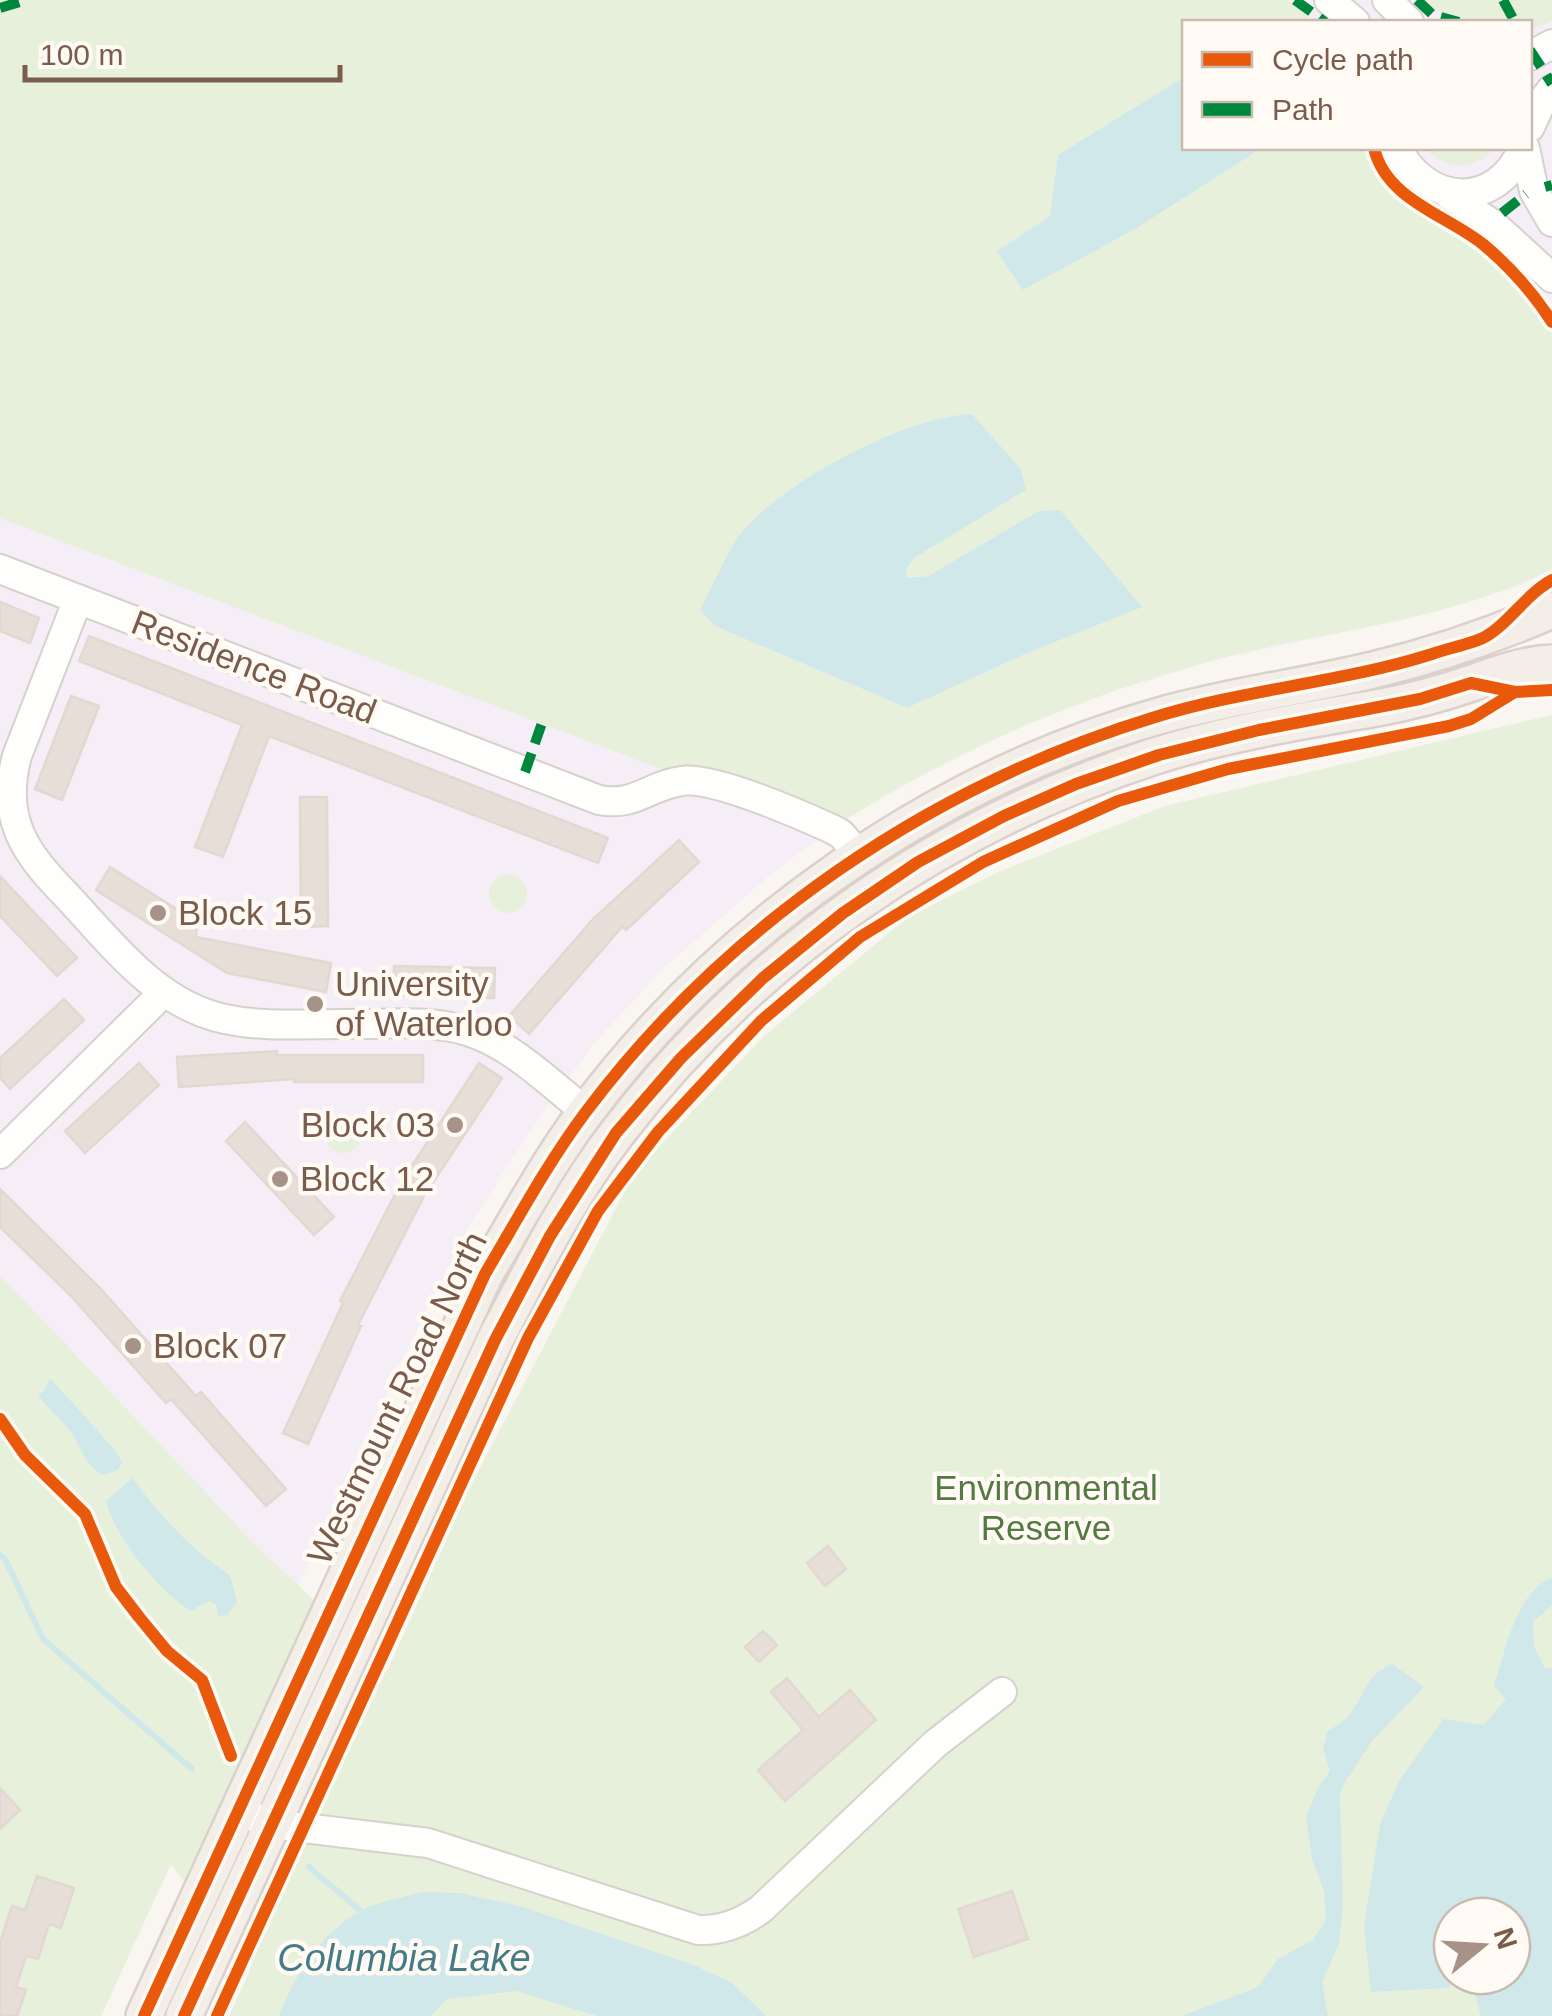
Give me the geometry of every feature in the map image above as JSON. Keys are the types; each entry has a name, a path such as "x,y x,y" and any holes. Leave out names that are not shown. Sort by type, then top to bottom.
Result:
{"main road":[{"name":"Westmount Road North","path":"144,2016 485,1274 549,1163 675,1005 703,978 858,855 982,785 1089,738 1224,699 1416,658 1502,631 1552,610"},
{"name":"Westmount Road North","path":"184,2016 494,1340 550,1236 616,1133 681,1058 763,978 880,886 1004,816 1076,784 1208,742 1420,699 1505,672 1552,663"}],"street":[{"path":"1329,0 1353,20"},
{"path":"1387,0 1407,20"},
{"path":"1532,122 1540,103 1552,89"},
{"path":"1398,150 1407,167 1423,182 1494,224 1552,278"},
{"path":"1448,194 1484,190 1502,179 1523,150"},
{"path":"1524,150 1534,191 1552,222"},
{"name":"Residence Road","path":"0,570 598,800 628,801 676,782 708,782 825,826 841,834 858,855"},
{"path":"78,599 13,770 14,822 33,861 164,992 191,1008 232,1021 432,1025 469,1031 500,1046 586,1112"},
{"path":"3,1145 164,992"},
{"path":"237,1810 271,1824 428,1843 698,1930 713,1931 746,1920 761,1910 934,1744 1002,1692"}],"shaded area":[{"name":"University of Waterloo","path":"0,0 1552,0 1552,569 1517,587 1405,619 1223,658 1111,692 1004,734 886,794 839,824 771,874 665,967 596,1041 542,1114 468,1227 396,1372 101,2016 0,2016"}],"green space":[{"path":"0,0 1288,0 1311,20 1182,20 1182,78 1058,155 1050,216 1023,289 1135,228 1260,150 1371,150 1388,184 1418,210 1497,263 1539,312 1552,334 1552,569 1473,601 1222,658 1122,688 976,748 839,824 677,775 0,518","holes":["972,414 1021,469 1026,490 914,558 906,569 907,578 928,576 1039,511 1141,606 907,708 715,626 701,610"]},
{"path":"1421,0 1552,0 1552,21 1532,29 1532,20 1473,20"},
{"path":"1429,150 1493,150 1479,161 1461,166"},
{"name":"Environmental Reserve","path":"1552,715 1552,2016 229,2016 251,1968 171,1864 101,2016 0,2016 0,1275 255,1545 388,1669 470,1487 635,1172 764,1036 907,918 996,873 1165,806"},
{"path":"508,875 521,881 527,894 521,907 508,913 495,907 489,894 495,881"},
{"path":"343,1117 356,1122 361,1135 356,1148 343,1153 330,1148 325,1135 330,1122"}],"water":[{"path":"1182,78 1182,150 1259,150 1135,229 1023,290 997,251 1050,216 1058,155"},
{"path":"972,414 1021,469 1026,490 914,558 906,569 907,578 928,576 1039,511 1060,510 1142,607 1025,654 907,708 715,626 700,610 740,535 784,494 880,440 944,418"},
{"path":"50,1378 114,1449 122,1462 118,1470 103,1475 97,1471 70,1431 41,1399 38,1394"},
{"path":"132,1478 177,1531 230,1575 237,1602 227,1615 219,1616 216,1605 208,1601 191,1611 165,1591 128,1547 106,1501"},
{"path":"1552,1577 1552,1605 1533,1622 1534,1647 1545,1668 1552,1668 1552,2016 1481,2016 1476,1996 1532,1996 1532,1896 1432,1896 1432,1989 1371,1992 1364,1927 1380,1824 1399,1781 1443,1719 1484,1725 1506,1699 1494,1686 1520,1610 1539,1586"},
{"path":"1392,1664 1424,1687 1372,1741 1340,1794 1343,1907 1339,1944 1322,1982 1328,2016 1182,2016 1258,1987 1278,1959 1313,1940 1326,1920 1324,1892 1312,1858 1306,1817 1330,1771 1323,1749 1328,1730 1349,1715 1373,1677"},
{"name":"Columbia Lake","path":"421,1892 460,1893 523,1907 696,1966 732,1983 766,2016 597,2016 516,1991 447,1999 431,2016 279,2016 301,1970 333,1931 367,1908"}],"building":[{"path":"0,602 39,618 30,643 0,631"},
{"path":"89,636 608,838 598,863 269,736 223,857 195,847 242,725 79,661"},
{"path":"71,696 99,706 62,800 35,789"},
{"path":"300,797 327,797 328,926 301,927"},
{"path":"679,840 699,862 626,930 622,927 529,1034 509,1016 593,919"},
{"path":"110,867 197,922 196,937 331,963 326,992 227,973 96,890"},
{"path":"0,876 77,958 57,976 0,916"},
{"path":"394,966 495,968 494,998 394,995"},
{"path":"64,999 84,1020 10,1089 0,1078 0,1058"},
{"path":"277,1051 277,1055 423,1055 423,1082 294,1079 179,1087 177,1057"},
{"path":"139,1063 159,1085 85,1153 65,1131"},
{"path":"479,1063 502,1078 424,1196 358,1325 361,1326 308,1444 283,1433 343,1303 340,1301 402,1181"},
{"name":"Block 12","path":"245,1122 334,1217 314,1235 226,1141"},
{"path":"0,1189 100,1288 196,1396 201,1392 286,1489 266,1506 171,1399 166,1403 71,1296 0,1227"},
{"path":"828,1546 846,1569 825,1586 807,1563"},
{"path":"763,1631 777,1645 759,1662 745,1647"},
{"path":"787,1678 819,1717 850,1690 876,1720 785,1801 758,1770 803,1730 771,1692"},
{"path":"0,1788 20,1810 0,1829"},
{"path":"37,1876 74,1888 61,1928 49,1924 38,1959 26,1956 16,1987 26,1990 17,2016 0,2016 0,1943 12,1906 25,1910"},
{"path":"1012,1891 1028,1939 974,1957 958,1909"}],"waterway":[{"path":"0,1555 43,1639 192,1769"},
{"path":"309,1867 361,1911"}],"marked path":[{"path":"0,8 26,0"},
{"path":"1295,0 1322,20"},
{"path":"1417,0 1433,15 1452,20"},
{"path":"1503,0 1514,20"},
{"path":"1532,53 1552,84"},
{"path":"1545,187 1552,185"},
{"path":"1502,213 1526,194"},
{"path":"525,772 542,723"}],"cycle path":[{"path":"1375,150 1381,166 1404,194 1484,245 1521,281 1552,322"},
{"path":"144,2016 485,1274 585,1113 641,1045 702,982 767,924 837,871 911,824 989,782 1069,747 1152,718 1398,664 1477,640 1492,633 1552,580"},
{"path":"184,2016 495,1340 550,1236 616,1133 681,1058 763,978 843,913 918,862 1004,816 1076,784 1159,755 1259,730 1420,699 1471,683 1515,692 1552,690"},
{"path":"217,2016 528,1338 598,1211 658,1132 761,1021 860,937 983,862 1118,801 1228,769 1449,726 1471,719 1515,692"},
{"path":"0,1419 25,1455 85,1514 116,1587 139,1617 167,1651 202,1680 231,1756"}],"place":[{"name":"Block 15","path":"158,913"},
{"name":"University of Waterloo","path":"315,1004"},
{"name":"Block 03","path":"455,1125"},
{"name":"Block 12","path":"280,1179"},
{"name":"Block 07","path":"133,1346"}]}
